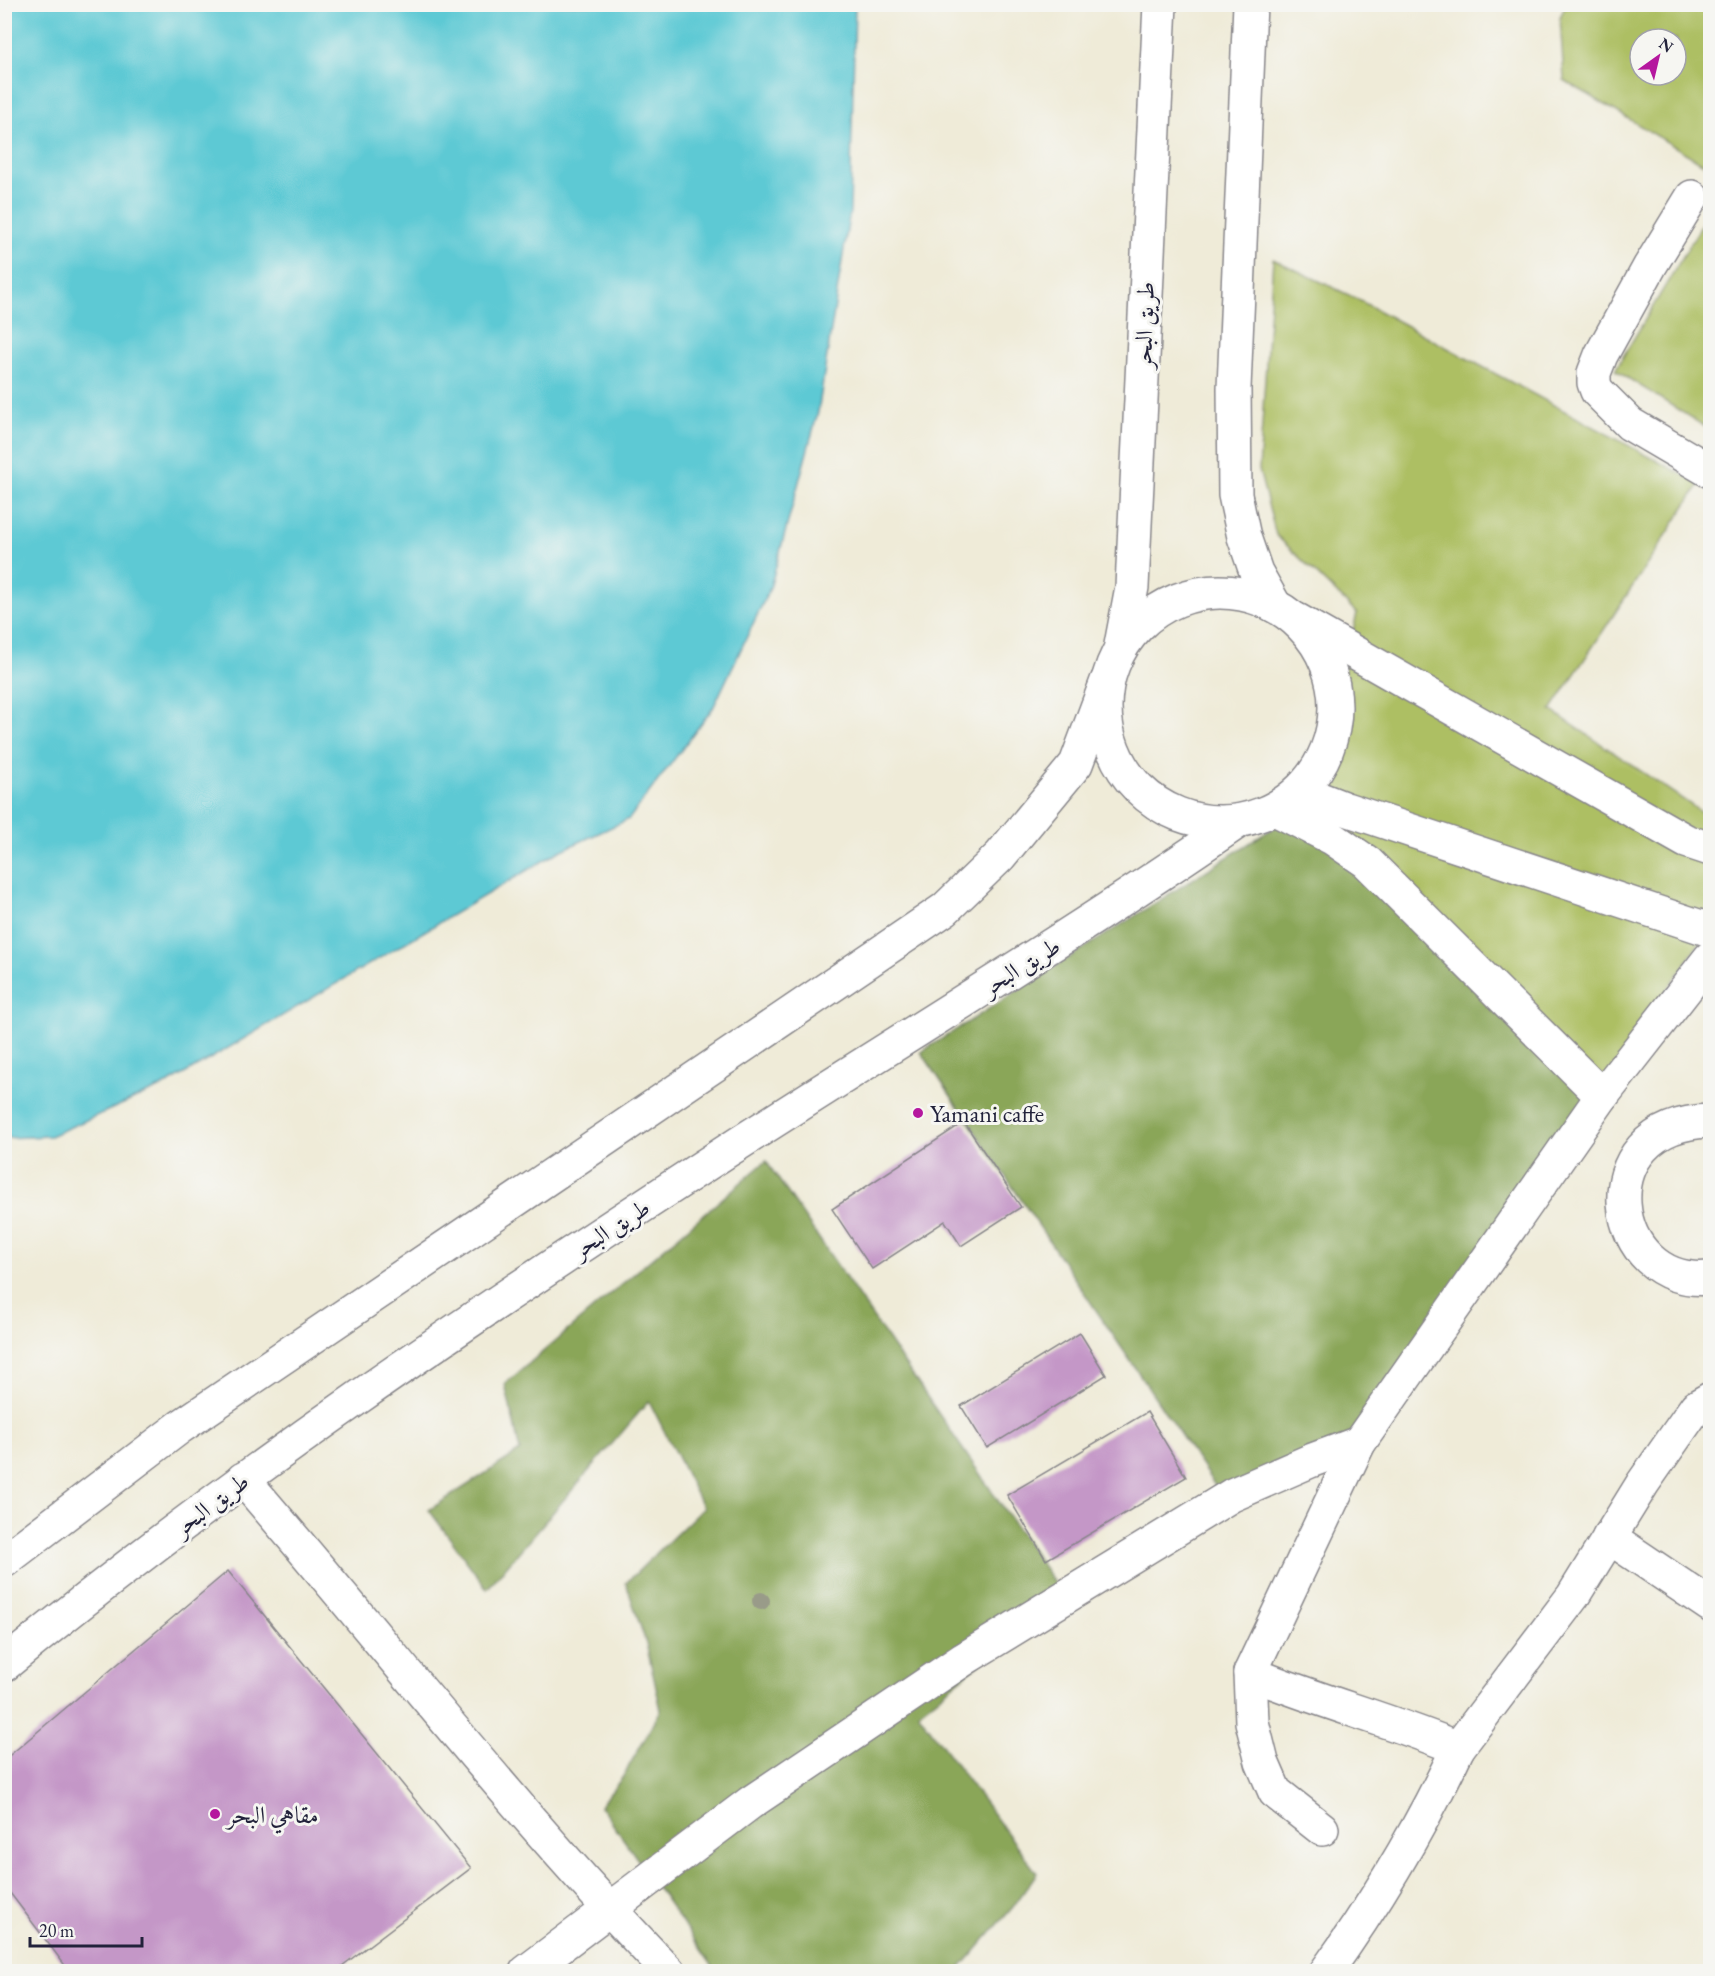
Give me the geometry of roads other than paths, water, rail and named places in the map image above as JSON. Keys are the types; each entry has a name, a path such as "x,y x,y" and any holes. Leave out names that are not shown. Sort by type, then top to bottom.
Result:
{"main road":[{"name":"طريق البحر","path":"1121,645 1132,587 1160,4"},
{"path":"1107,681 1105,719 1115,755 1136,786 1166,809 1201,821 1239,821 1287,800 1320,766 1332,738 1336,706 1331,674 1318,645 1286,613 1253,563 1244,537 1235,495 1234,388 1250,4"},
{"path":"1692,197 1601,355 1594,373 1594,383 1597,391 1630,424 1710,471"},
{"path":"4,1561 180,1427 945,909 1000,856 1076,764 1121,645 1144,619 1173,600 1208,592 1242,593 1286,613 1677,836 1710,849"},
{"path":"1287,800 1346,809 1710,930"},
{"path":"1287,800 1332,838 1376,870 1602,1096"},
{"name":"طريق البحر","path":"4,1665 243,1479 394,1371 727,1151 1122,902 1239,821"},
{"path":"1322,1829 1275,1792 1262,1762 1252,1722 1250,1673 1359,1443 1602,1096 1710,958"},
{"path":"1710,1121 1686,1122 1659,1132 1639,1152 1626,1177 1623,1205 1630,1232 1646,1256 1670,1272 1697,1279 1710,1278"},
{"path":"1326,1971 1364,1919 1410,1842 1458,1748 1573,1596 1643,1483 1696,1407 1710,1399"},
{"path":"526,1971 750,1803 974,1653 1233,1495 1310,1461 1359,1443"},
{"path":"243,1479 608,1909 669,1971"},
{"path":"1609,1538 1710,1605"},
{"path":"1250,1673 1307,1696 1410,1728 1458,1748"}],"water":[{"path":"5,4 855,5 850,211 818,412 770,588 713,708 629,819 558,852 164,1086 50,1136 5,1138"}],"place":[{"name":"Yamani caffe","path":"918,1113"},
{"name":"مقاهي البحر","path":"215,1814"}]}
